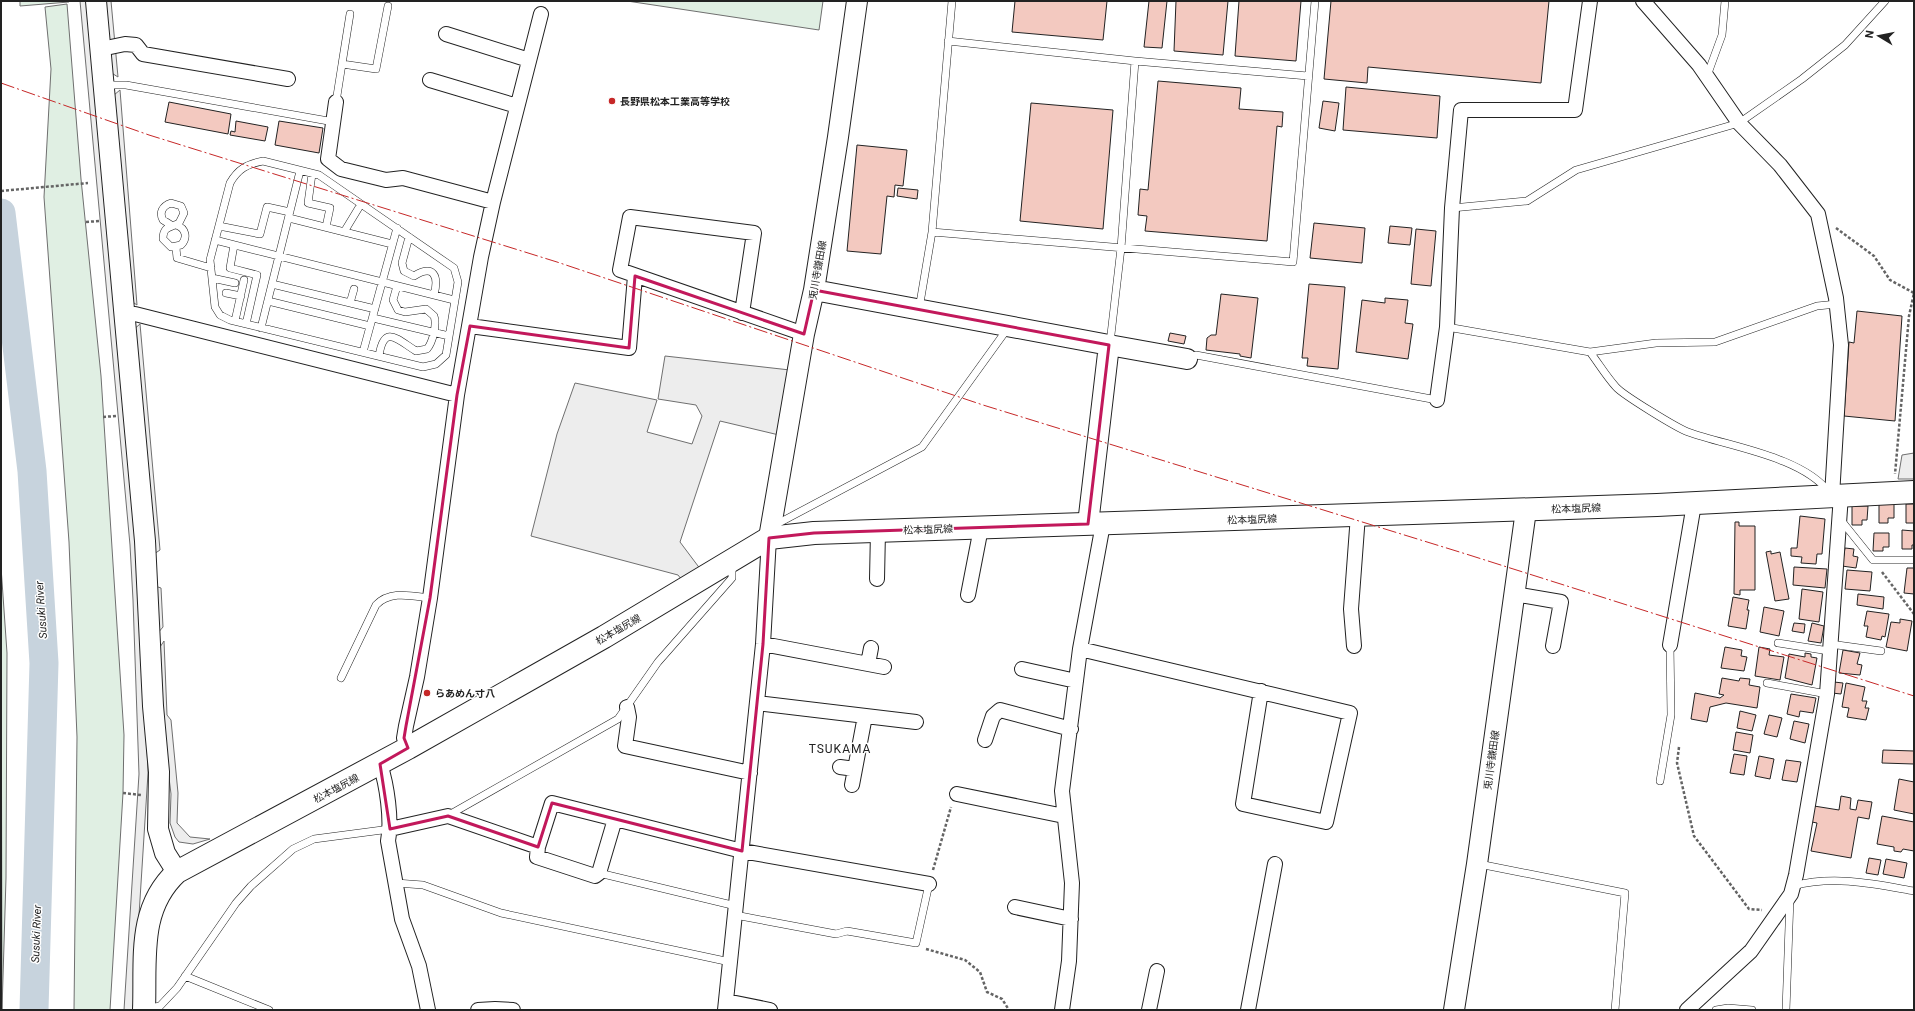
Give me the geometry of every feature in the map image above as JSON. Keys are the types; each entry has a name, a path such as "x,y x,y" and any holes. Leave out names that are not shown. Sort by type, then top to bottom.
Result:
{"main road":[{"name":"松本塩尻線","path":"144,1010 146,930 150,913 165,884 177,872 380,764 604,636 733,560 770,533 981,528 1358,514 1694,504 1904,492"}],"street":[{"path":"96,1 145,541 153,706 159,772 158,829 165,853 177,872"},
{"name":"兎川寺鎌田線","path":"770,533 804,334 814,290 838,137 857,1"},
{"path":"1437,400 1447,327 1452,208 1461,110 1575,110 1590,1"},
{"path":"1643,1 1679,40 1707,76 1739,123 1780,165 1818,214 1837,304 1841,345 1836,496 1839,517 1827,694 1796,875 1792,890 1751,951 1694,1001 1687,1010"},
{"path":"408,748 404,738 417,677 430,598 457,394 481,257 493,202 541,14"},
{"path":"446,34 529,60"},
{"path":"101,49 125,44 136,45 143,54 288,79"},
{"path":"430,80 517,106"},
{"path":"336,102 328,159 341,169 386,180 403,178 493,202"},
{"path":"742,313 754,233 630,217 620,270 635,276 742,313 804,334"},
{"path":"470,326 629,348 635,276"},
{"path":"814,290 1187,359"},
{"path":"125,315 135,314 457,394"},
{"path":"1062,1010 1069,961 1072,883 1062,791 1071,729 1095,524 1109,345"},
{"path":"1670,645 1694,504"},
{"name":"兎川寺鎌田線","path":"1454,1010 1477,864 1526,510"},
{"path":"1354,646 1350,609 1358,514"},
{"path":"968,595 981,528"},
{"path":"877,579 878,531"},
{"path":"770,533 758,703 726,1006 770,1010"},
{"path":"1514,594 1561,602 1553,646"},
{"path":"763,644 884,667"},
{"path":"868,664 871,648"},
{"path":"1080,649 1261,691 1350,714 1326,822 1243,804 1261,691"},
{"path":"1022,669 1076,681"},
{"path":"758,703 916,722"},
{"path":"627,707 629,717 625,746 750,773"},
{"path":"985,740 994,716 1000,710 1071,729"},
{"path":"852,785 865,716"},
{"path":"380,764 384,774 390,829 388,840 402,919 419,966 428,1010"},
{"path":"840,767 855,769"},
{"path":"956,794 1064,816"},
{"path":"615,819 599,873 595,876 537,857 538,847 552,803 615,819 742,852 929,884"},
{"path":"390,829 448,816 538,847"},
{"path":"1248,1010 1275,864"},
{"path":"1015,907 1070,919"},
{"path":"1148,1010 1156,971"},
{"path":"478,1010 513,1010"}],"lane":[{"path":"919,309 932,232 952,1"},
{"path":"932,232 1293,262 1315,1"},
{"path":"1707,76 1722,35 1725,1"},
{"path":"1452,208 1527,201 1576,170 1739,123 1802,79 1845,45 1885,1"},
{"path":"342,64 376,69 388,6"},
{"path":"336,102 350,14"},
{"path":"948,41 1135,61 1308,76"},
{"path":"1109,345 1121,248 1135,61"},
{"path":"104,85 126,84 334,122"},
{"path":"263,161 312,174 319,175 454,268 458,282 446,355 436,364 422,367 261,328 220,315 215,307 210,260 230,183 236,173 248,163 263,161"},
{"path":"261,328 300,171"},
{"path":"312,174 308,203 330,208 326,227"},
{"path":"176,248 167,245 163,239 164,232 174,225 182,220 184,213 181,206 171,200 164,206 161,213 163,220 174,225 183,228 186,235 184,242 176,248"},
{"path":"344,232 361,204"},
{"path":"219,226 260,234 267,207 326,227 392,244"},
{"path":"363,352 396,228"},
{"path":"409,236 402,264 404,271 414,276 424,271 434,274 437,281 434,295"},
{"path":"215,240 454,300"},
{"path":"234,245 230,268 257,275 246,324"},
{"path":"176,248 177,258 211,268"},
{"path":"212,278 235,283"},
{"path":"235,321 244,280"},
{"path":"272,284 375,309"},
{"path":"379,356 381,344 386,338 397,338 413,349 420,351 429,346 433,332 435,319 429,310 418,309 405,312 395,307 394,300 397,286"},
{"path":"350,303 354,289"},
{"path":"226,293 241,296"},
{"path":"268,301 370,326"},
{"path":"1447,327 1590,352 1656,343 1715,342 1817,306 1837,304"},
{"path":"372,318 449,336"},
{"path":"770,533 922,447 1010,326"},
{"path":"1590,352 1616,388 1686,432 1772,457 1809,474 1822,483 1836,496"},
{"path":"1187,359 1196,354 1437,400"},
{"path":"1839,517 1874,560 1914,560"},
{"path":"448,816 618,719 658,662 732,578 733,560"},
{"path":"341,678 376,605 381,600 389,596 404,595 430,598"},
{"path":"1778,643 1881,651"},
{"path":"1660,781 1671,716 1670,645"},
{"path":"1768,683 1827,694"},
{"path":"144,1010 160,1006 185,976 236,903 251,886 293,849 314,839 390,829"},
{"path":"1477,864 1625,893 1615,1010"},
{"path":"599,873 735,910 836,934 847,931 916,943 929,884"},
{"path":"1786,1010 1792,890 1830,880 1861,882 1914,891"},
{"path":"396,883 423,885 501,913 730,962"},
{"path":"185,976 269,1010"},
{"path":"1716,1010 1728,1008 1752,1010"}],"path":[{"path":"1,191 88,183"},
{"path":"1818,214 1874,256 1890,280 1914,293 1909,316 1904,492"},
{"path":"86,222 105,221"},
{"path":"104,417 122,416"},
{"path":"1874,560 1914,614"},
{"path":"1679,743 1677,763 1694,836 1749,910 1778,911"},
{"path":"123,792 143,794"},
{"path":"929,884 956,794"},
{"path":"916,943 918,946 965,960 980,972 988,992 1002,999 1009,1010"}],"highlighted area":[{"path":"635,276 804,334 814,290 1109,345 1088,524 814,533 769,538 763,644 742,851 552,803 538,847 448,816 390,829 380,764 408,748 404,738 430,598 457,395 470,326 629,348"}],"green space":[{"path":"20,1 69,1 69,2 20,6"},
{"path":"627,1 823,1 819,30"},
{"path":"67,4 81,179 101,376 124,735 123,793 110,1010 74,1010 77,737 69,542 44,197 51,69 45,7"},
{"path":"1,567 7,653 6,878 2,1010"}],"shaded area":[{"path":"80,1 89,1 142,600 148,773 133,1010 124,1010 139,774 133,600 130,545"},
{"path":"103,1 111,1 118,77 110,72"},
{"path":"120,90 137,305 131,301 114,95"},
{"path":"140,324 160,550 154,554 133,330"},
{"path":"665,356 790,370 779,435 720,421 680,542 701,570 682,580 678,575 531,536 557,434 575,383 657,400 647,432 692,444 702,416 696,405 658,399"},
{"path":"1914,453 1914,479 1898,479 1902,455"},
{"path":"158,587 161,588 163,627 157,634 155,589"},
{"path":"164,641 167,715 171,720 178,793 177,823 190,837 210,839 193,844 179,842 175,837 170,823 171,794 161,713 158,650"}],"building":[{"path":"1015,1 1107,1 1103,40 1012,32"},
{"path":"1149,1 1167,1 1162,48 1144,47"},
{"path":"1176,1 1228,1 1223,55 1174,51"},
{"path":"1239,1 1301,1 1296,61 1235,56"},
{"path":"1331,1 1549,1 1541,83 1368,67 1367,83 1324,79"},
{"path":"1158,81 1241,88 1239,109 1283,112 1282,127 1277,126 1267,241 1145,231 1147,216 1138,215 1140,189 1148,190"},
{"path":"1346,87 1440,96 1437,138 1343,130"},
{"path":"1323,101 1339,103 1335,131 1319,128"},
{"path":"169,102 231,114 228,134 165,122"},
{"path":"1031,103 1113,110 1103,229 1020,221"},
{"path":"236,121 268,127 265,141 230,135 231,131 235,132"},
{"path":"279,121 323,128 319,153 275,145"},
{"path":"857,145 907,150 903,186 895,185 894,197 887,196 881,254 847,251"},
{"path":"898,188 918,190 917,199 897,196"},
{"path":"1314,223 1365,228 1362,263 1310,258"},
{"path":"1390,226 1412,228 1410,245 1388,243"},
{"path":"1416,229 1436,231 1431,286 1411,284"},
{"path":"1309,284 1345,287 1338,369 1307,366 1308,358 1302,358"},
{"path":"1221,294 1258,298 1251,358 1240,356 1240,354 1206,350 1207,338 1211,335 1216,335"},
{"path":"1385,298 1408,300 1405,323 1413,324 1408,359 1356,352 1362,300 1385,303"},
{"path":"1857,311 1902,316 1895,421 1844,416 1849,342 1854,343"},
{"path":"1170,333 1186,336 1184,344 1168,341"},
{"path":"1879,504 1894,504 1894,518 1888,518 1888,523 1879,523"},
{"path":"1906,504 1914,504 1914,523 1906,523"},
{"path":"1852,506 1868,506 1867,520 1862,520 1862,525 1852,525"},
{"path":"1800,516 1825,519 1822,554 1817,554 1816,564 1801,563 1802,557 1791,556 1791,548 1797,548"},
{"path":"1735,522 1739,522 1739,526 1755,526 1755,590 1740,590 1740,595 1734,594"},
{"path":"1902,530 1914,531 1914,545 1912,545 1912,549 1902,549"},
{"path":"1874,533 1889,533 1889,547 1883,547 1883,551 1873,551"},
{"path":"1845,548 1854,549 1853,556 1858,557 1856,568 1842,566"},
{"path":"1771,551 1771,554 1780,552 1789,599 1775,601 1766,552"},
{"path":"1794,567 1827,569 1825,588 1793,585"},
{"path":"1907,568 1914,568 1914,594 1904,593"},
{"path":"1847,570 1872,572 1870,591 1845,589"},
{"path":"1802,589 1823,592 1819,622 1799,619"},
{"path":"1858,594 1884,597 1883,609 1857,605"},
{"path":"1733,597 1749,600 1746,629 1728,626"},
{"path":"1764,607 1784,611 1779,636 1760,632"},
{"path":"1867,611 1889,614 1885,637 1882,636 1881,640 1866,637 1868,626 1864,626"},
{"path":"1900,619 1912,621 1907,651 1886,647 1891,622 1900,623"},
{"path":"1794,623 1805,624 1804,633 1792,631"},
{"path":"1812,623 1824,626 1821,643 1808,641"},
{"path":"1725,647 1742,650 1741,656 1747,657 1744,671 1721,668"},
{"path":"1759,647 1770,649 1769,655 1784,657 1780,680 1755,676"},
{"path":"1843,650 1860,653 1857,664 1862,665 1860,675 1839,673"},
{"path":"1805,653 1811,654 1811,657 1817,658 1812,685 1785,678 1789,654 1805,657"},
{"path":"1722,678 1739,681 1740,678 1750,679 1749,685 1760,687 1757,708 1726,703 1710,707 1707,722 1691,719 1695,693 1720,698 1724,695 1719,694"},
{"path":"1834,682 1843,683 1841,694 1832,693"},
{"path":"1846,683 1865,687 1862,701 1867,701 1865,708 1869,708 1866,720 1847,717 1849,708 1842,707"},
{"path":"1791,694 1816,698 1813,713 1800,711 1799,717 1787,714"},
{"path":"1740,711 1756,715 1752,731 1737,728"},
{"path":"1769,715 1782,718 1777,737 1764,734"},
{"path":"1794,721 1809,724 1805,743 1790,739"},
{"path":"1736,732 1753,735 1750,753 1733,750"},
{"path":"1883,750 1914,751 1914,764 1882,763"},
{"path":"1734,754 1747,756 1744,775 1730,773"},
{"path":"1759,756 1774,759 1770,779 1755,776"},
{"path":"1786,760 1801,762 1797,782 1782,780"},
{"path":"1899,779 1914,782 1914,814 1894,810"},
{"path":"1841,796 1851,798 1850,809 1856,810 1858,800 1872,802 1869,819 1858,817 1851,858 1811,851 1817,823 1812,822 1814,806 1839,810"},
{"path":"1882,816 1914,822 1914,851 1903,849 1901,852 1894,851 1894,847 1877,844"},
{"path":"1869,858 1881,860 1878,875 1866,873"},
{"path":"1886,859 1907,863 1904,878 1883,874"}],"waterway":[{"name":"Susuki River","path":"1,213 32,471 44,663 34,1010"}],"power":[{"path":"1,83 149,135 557,262 983,405 1466,554 1914,696"}],"place":[{"name":"長野県松本工業高等学校","path":"612,101"},
{"name":"らあめん寸八","path":"427,693"}],"district":[{"name":"TSUKAMA","path":"840,749"}]}
